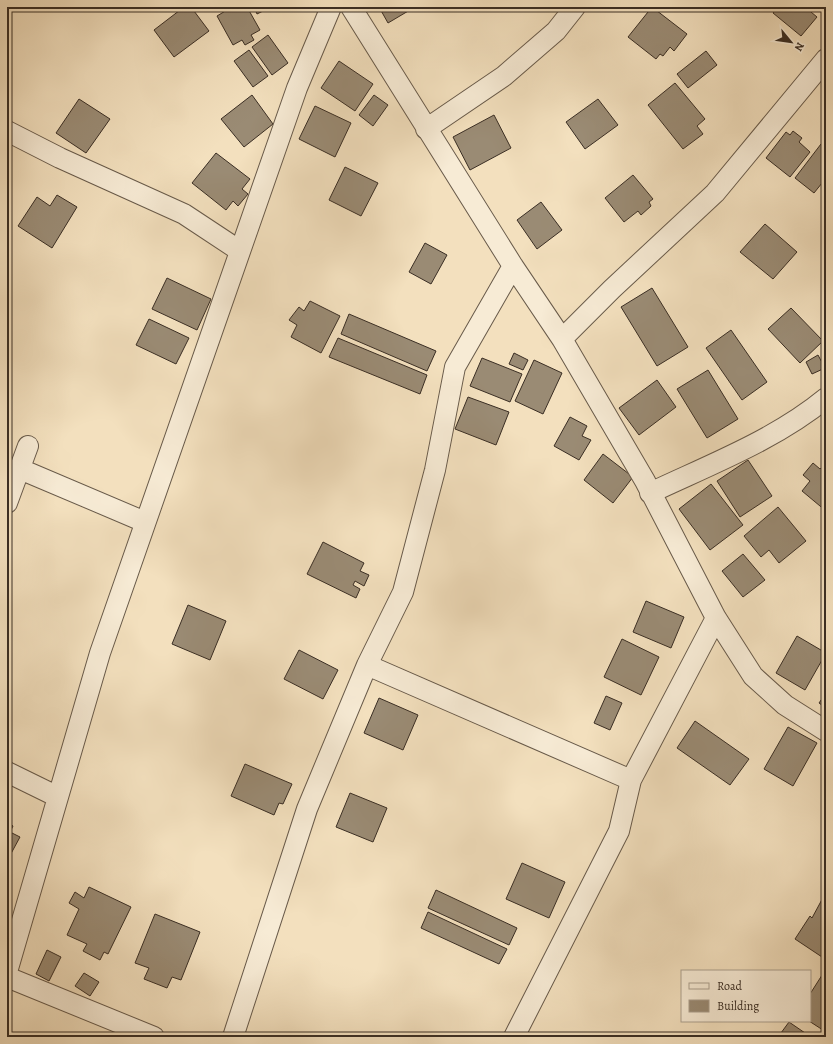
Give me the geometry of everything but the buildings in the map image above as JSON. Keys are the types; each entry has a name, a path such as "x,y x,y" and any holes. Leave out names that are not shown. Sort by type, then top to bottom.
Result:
{"street":[{"path":"7,972 100,653 297,88 331,7"},
{"path":"351,7 513,266 562,339 650,493 716,618 753,676 785,705 826,731"},
{"path":"426,129 504,76 556,31 575,7"},
{"path":"562,339 612,289 715,193 826,59"},
{"path":"7,131 60,158 184,214 240,251"},
{"path":"233,1037 307,809 367,665 403,592 435,470 455,367 513,266"},
{"path":"650,493 758,441 809,412 826,398"},
{"path":"7,503 28,446"},
{"path":"20,468 145,522"},
{"path":"514,1037 619,831 631,780 716,618"},
{"path":"367,665 631,780"},
{"path":"7,772 58,797"},
{"path":"7,978 154,1037"}]}
